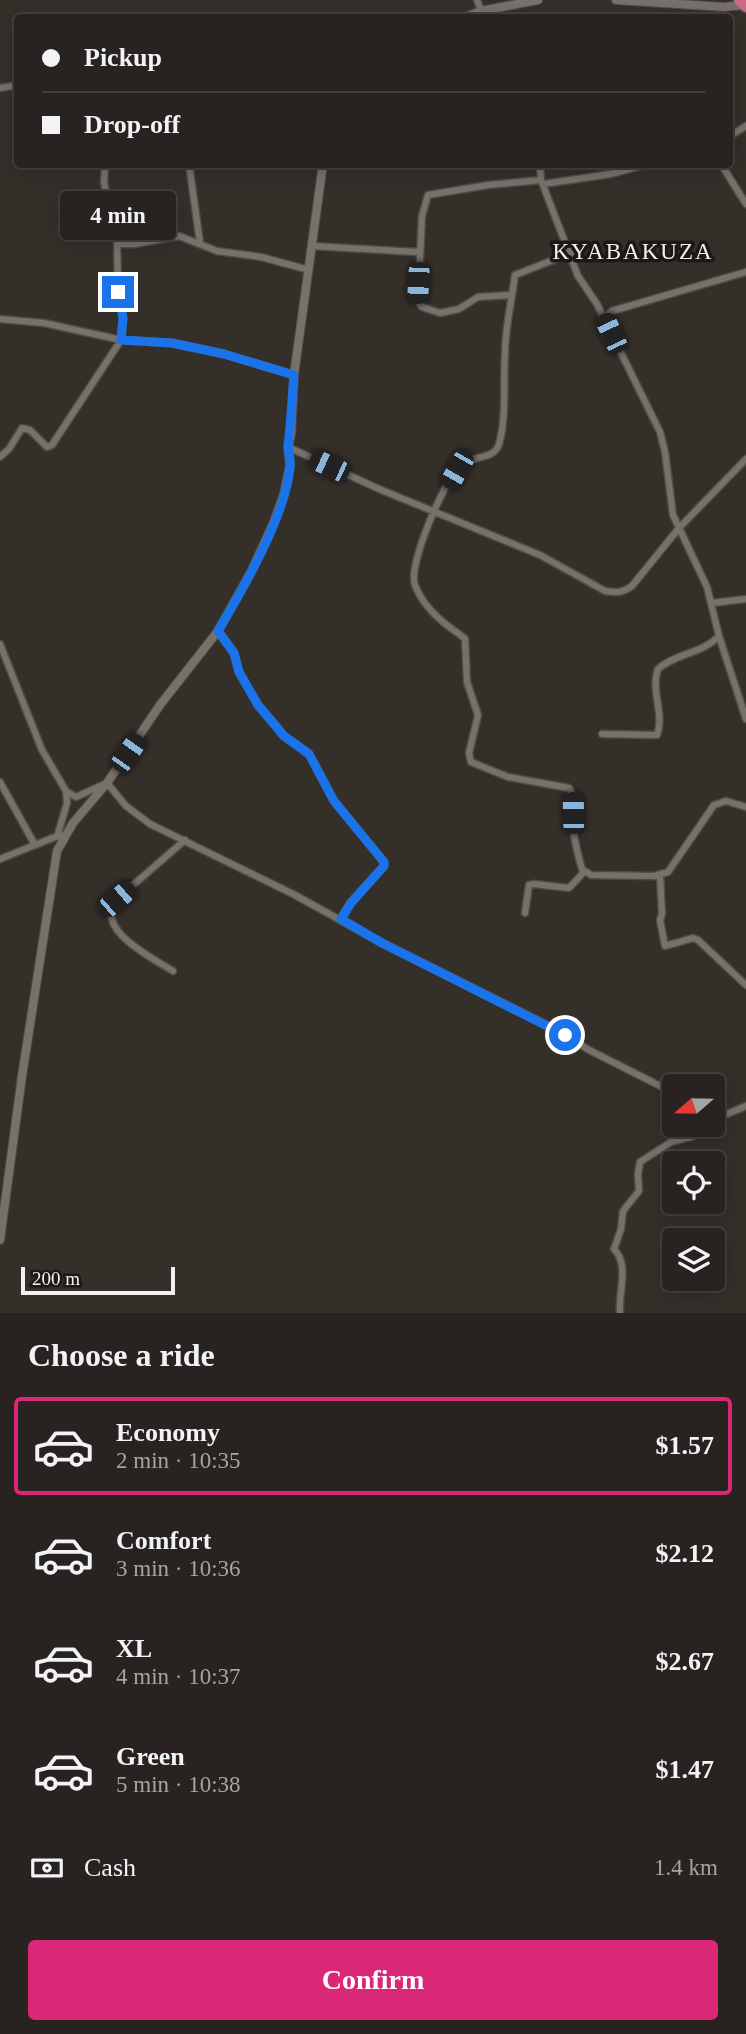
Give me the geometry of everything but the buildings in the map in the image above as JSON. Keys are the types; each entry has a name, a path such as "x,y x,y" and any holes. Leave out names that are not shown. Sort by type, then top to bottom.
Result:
{"street":[{"path":"477,0 482,14 538,0"},
{"path":"616,0 724,7 743,4"},
{"path":"0,457 9,449 22,428 30,430 47,447 52,445 121,340 123,318 118,292 117,244 104,183 105,168"},
{"path":"190,168 200,243"},
{"path":"0,859 67,831 107,783 160,705 218,631 251,572 274,522 290,466 288,447 294,375 322,168"},
{"path":"540,168 542,182 582,284 604,317 660,432 666,452 673,515 712,603 719,636 746,719"},
{"path":"512,295 478,297 451,312 440,313 422,307 417,298 425,199 431,193 611,174 633,168"},
{"path":"724,168 746,204"},
{"path":"117,244 135,244 180,236 217,251 261,257 309,270"},
{"path":"312,246 417,252 419,249"},
{"path":"570,254 515,275 505,351 505,399 499,445 492,453 461,464 432,511 413,579 423,599 436,615 465,639 467,682 478,720 469,758 474,764 508,777 569,788 573,793 573,828 584,872"},
{"path":"604,317 612,310 746,272"},
{"path":"597,304 612,310"},
{"path":"0,319 44,323 121,340 172,343 224,354 294,375"},
{"path":"288,447 379,489 540,555 606,591 617,593 632,586 679,528 746,459"},
{"path":"712,603 746,599"},
{"path":"218,631 234,653 239,672 258,705 284,736 309,754 334,801 384,862 384,866 351,903 341,919"},
{"path":"602,734 657,735 660,724 655,678 658,669 673,659 710,645 719,636"},
{"path":"0,644 39,743 66,791 67,803 58,837"},
{"path":"0,782 35,845"},
{"path":"66,791 76,797 107,783"},
{"path":"107,783 139,816 341,919 382,943 557,1030 589,1050 662,1087"},
{"path":"584,872 633,877 660,875 673,868 714,805 729,801 746,807"},
{"path":"0,1240 55,860 67,831"},
{"path":"173,971 121,935 115,928 112,909 117,899 185,840"},
{"path":"525,913 529,885 569,888 584,872"},
{"path":"660,875 660,920 665,946 693,938 698,940 746,985"},
{"path":"725,1114 746,1106"},
{"path":"620,1313 623,1282 621,1259 614,1249 621,1229 623,1211 639,1191 640,1162 671,1142 686,1138"}],"district":[{"name":"KYABAKUZA","path":"633,251"}],"route":[{"path":"118,292 123,318 121,340 172,343 224,354 294,375 288,447 290,466 284,494 251,572 218,631 234,653 239,672 258,705 284,736 309,754 334,801 384,862 384,866 351,903 341,919 382,943 565,1035"}]}
